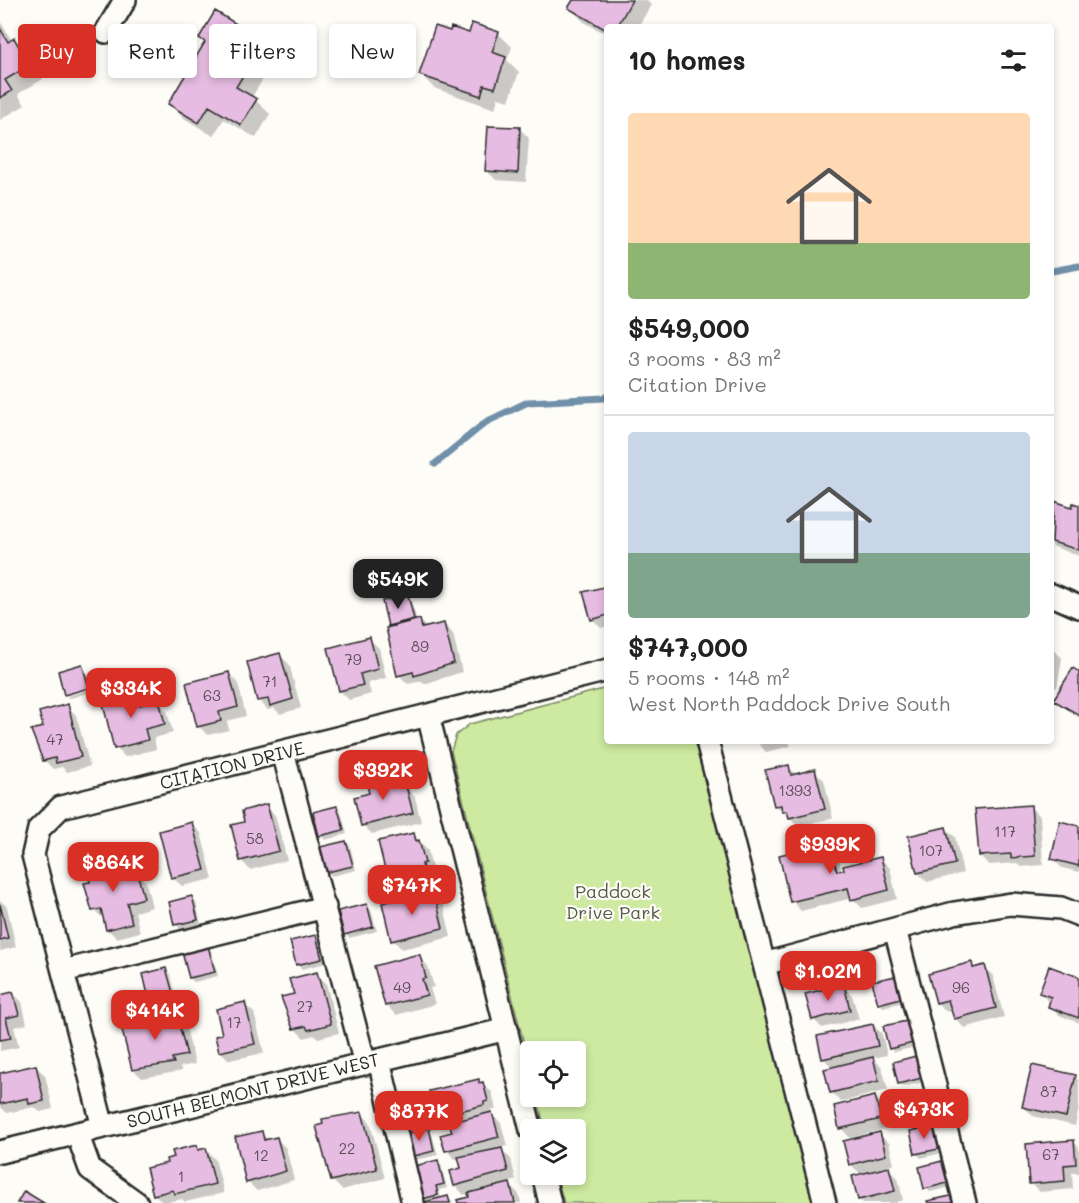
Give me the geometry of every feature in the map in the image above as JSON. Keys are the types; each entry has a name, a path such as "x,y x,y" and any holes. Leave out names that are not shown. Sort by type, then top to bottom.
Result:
{"street":[{"path":"106,32 125,0"},
{"path":"1054,596 1079,607"},
{"name":"CITATION DRIVE","path":"63,970 33,855 39,829 62,807 604,671"},
{"path":"428,715 528,1119"},
{"path":"708,744 825,1203"},
{"path":"283,752 325,907 413,1203"},
{"path":"764,964 954,913 1011,904 1061,908 1079,915"},
{"path":"103,1126 63,970 325,907"},
{"path":"895,929 965,1203"},
{"name":"SOUTH BELMONT DRIVE WEST","path":"0,1152 507,1029"},
{"path":"77,1133 90,1169 137,1203"},
{"path":"546,1185 550,1203"}],"green space":[{"name":"Paddock Drive Park","path":"604,689 604,744 699,744 813,1203 564,1203 559,1185 586,1185 586,1119 542,1119 540,1107 586,1107 586,1041 523,1041 451,751 456,735 470,724"}],"building":[{"path":"573,0 632,0 619,24 604,24 604,29 568,8"},
{"path":"215,11 236,24 209,24 209,78 241,78 236,87 257,99 241,125 209,106 199,123 168,104 184,78 197,78 197,55 205,42 199,38"},
{"path":"472,23 499,32 492,52 506,57 495,88 484,85 481,96 419,75 435,26 450,31 451,27 469,33"},
{"path":"0,28 8,42 14,38 18,45 18,72 5,80 12,91 0,98"},
{"path":"488,126 520,127 518,173 485,171"},
{"path":"1054,501 1072,507 1073,503 1079,505 1079,550 1054,543"},
{"path":"604,587 604,616 591,620 583,592"},
{"path":"408,595 414,619 388,626 382,601"},
{"path":"420,619 422,628 444,623 454,663 414,676 413,672 397,676 386,628"},
{"path":"370,637 378,669 360,674 363,685 339,691 328,648"},
{"path":"280,653 293,699 270,706 268,699 257,701 247,662"},
{"path":"82,664 89,688 64,695 58,671"},
{"path":"1073,668 1079,672 1079,715 1054,701"},
{"path":"229,672 238,707 219,712 221,721 197,727 186,683"},
{"path":"136,691 140,705 159,700 165,724 145,729 148,740 114,749 102,700"},
{"path":"68,704 81,757 56,763 55,758 43,761 31,730 43,727 39,712"},
{"path":"789,765 791,775 815,769 825,809 789,818 787,811 782,812 781,805 774,806 765,770"},
{"path":"384,777 385,780 399,777 402,787 406,786 413,813 361,826 354,797 369,793 366,782"},
{"path":"267,804 279,851 240,861 231,825 244,822 242,811"},
{"path":"1031,805 1035,856 1011,858 1011,854 979,856 975,809"},
{"path":"337,806 344,830 319,836 313,812"},
{"path":"1060,821 1079,826 1079,866 1051,859"},
{"path":"192,822 205,870 171,878 159,831"},
{"path":"946,827 955,864 917,873 908,836"},
{"path":"414,833 416,841 419,840 425,863 422,864 424,874 388,882 378,841"},
{"path":"346,841 353,866 327,872 320,847"},
{"path":"829,843 837,871 844,870 843,866 881,857 889,890 851,900 848,888 790,902 779,855"},
{"path":"122,862 125,875 137,872 144,898 127,903 132,923 106,930 101,909 92,911 84,883 90,882 87,870"},
{"path":"434,891 443,928 391,941 382,903"},
{"path":"192,896 198,920 174,925 169,902"},
{"path":"0,904 8,938 0,940"},
{"path":"367,904 373,927 344,935 338,911"},
{"path":"316,935 322,959 296,965 290,941"},
{"path":"208,946 215,972 189,978 182,952"},
{"path":"420,955 426,978 422,979 427,995 385,1006 374,966"},
{"path":"972,962 973,968 985,965 996,1008 954,1019 948,1000 936,1003 928,974"},
{"path":"1049,966 1079,977 1079,1018 1048,1007 1051,997 1039,993"},
{"path":"166,968 173,993 149,999 143,974"},
{"path":"317,972 331,1024 308,1030 306,1026 293,1029 281,997 294,994 289,979"},
{"path":"896,976 901,998 878,1004 872,981"},
{"path":"844,984 850,1010 812,1020 805,994"},
{"path":"13,992 19,1015 6,1018 11,1038 0,1040 0,995"},
{"path":"245,1002 255,1044 219,1052 215,1036 222,1034 216,1009"},
{"path":"175,1009 187,1055 172,1058 174,1063 132,1070 122,1030 143,1025 142,1017"},
{"path":"907,1021 913,1043 889,1049 883,1026"},
{"path":"873,1024 878,1046 822,1059 817,1036"},
{"path":"916,1056 922,1078 898,1084 893,1062"},
{"path":"873,1057 879,1081 830,1093 824,1069"},
{"path":"36,1065 44,1101 29,1104 28,1098 0,1104 0,1073"},
{"path":"1032,1065 1076,1075 1066,1117 1022,1107"},
{"path":"479,1079 479,1083 483,1082 488,1101 484,1102 484,1105 448,1114 446,1106 434,1109 429,1091"},
{"path":"924,1091 930,1113 906,1119 901,1097"},
{"path":"875,1096 881,1119 839,1129 834,1106"},
{"path":"423,1098 429,1121 405,1128 398,1104"},
{"path":"362,1112 377,1169 331,1181 316,1126 323,1124 322,1119"},
{"path":"492,1112 499,1137 445,1151 440,1135 452,1132 449,1123"},
{"path":"933,1126 939,1149 915,1154 910,1131"},
{"path":"429,1128 434,1151 410,1157 404,1134"},
{"path":"262,1131 264,1140 277,1137 286,1171 246,1183 235,1137"},
{"path":"880,1132 886,1155 849,1165 843,1141"},
{"path":"1074,1140 1076,1164 1064,1165 1065,1181 1029,1184 1026,1144"},
{"path":"197,1145 198,1150 206,1148 215,1184 175,1194 173,1190 153,1195 146,1168 167,1163 166,1159 174,1157 172,1151"},
{"path":"502,1148 508,1171 454,1186 450,1171 461,1168 458,1157"},
{"path":"438,1160 444,1184 436,1186 438,1195 422,1199 411,1167"},
{"path":"942,1161 948,1183 924,1189 919,1167"},
{"path":"889,1167 895,1191 858,1200 852,1176"},
{"path":"510,1183 515,1203 458,1203 457,1200 469,1197 468,1193"},
{"path":"24,1191 44,1203 17,1203"},
{"path":"448,1196 450,1203 424,1203 424,1202"},
{"path":"951,1196 952,1203 928,1203 927,1201"}],"waterway":[{"path":"1054,271 1079,266"},
{"path":"435,464 486,422 528,402 604,398"}]}
